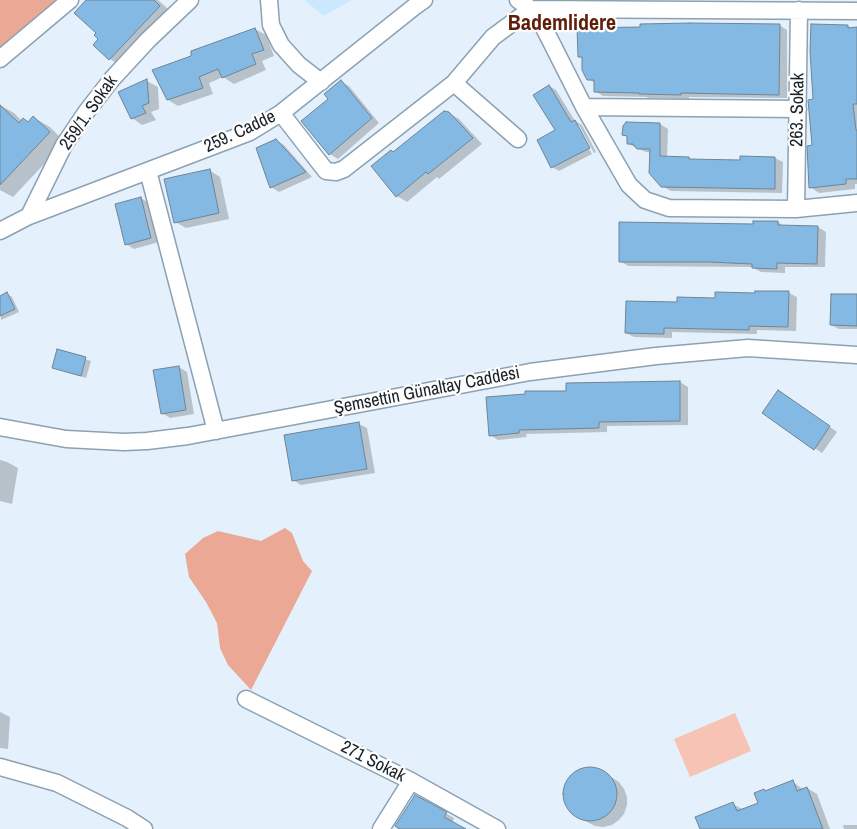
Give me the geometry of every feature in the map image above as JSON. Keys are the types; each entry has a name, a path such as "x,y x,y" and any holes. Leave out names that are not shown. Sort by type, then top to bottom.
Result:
{"street":[{"path":"0,59 70,0"},
{"name":"259/1. Sokak","path":"29,216 64,145 87,111 112,79 190,0"},
{"path":"269,0 271,25 281,45 299,66 321,82"},
{"name":"259. Cadde","path":"29,216 250,132 281,114 424,0"},
{"path":"524,4 541,22 584,107 629,185 645,200 669,208 796,209 857,203"},
{"path":"281,114 326,171 336,172 344,168 454,83 524,4 857,11"},
{"name":"263. Sokak","path":"796,209 799,10"},
{"path":"454,83 518,139"},
{"path":"584,107 798,109"},
{"path":"148,171 216,431"},
{"path":"0,231 29,216"},
{"name":"Şemsettin Günaltay Caddesi","path":"0,427 66,439 124,442 148,441 216,431 530,372 656,356 748,348 857,355"},
{"name":"271 Sokak","path":"246,698 411,781 497,829"},
{"path":"0,767 57,783 127,818 144,829"},
{"path":"381,829 411,781"}],"shaded area":[{"path":"0,0 70,0 0,59"},
{"path":"304,0 352,0 324,16"},
{"path":"285,528 292,533 303,561 312,571 251,690 228,665 220,648 217,623 206,602 189,577 185,554 203,538 218,531 261,541"},
{"path":"735,713 751,751 690,777 674,739"}],"building":[{"path":"86,0 154,0 160,6 109,60 93,45 98,39 94,35 96,33 74,13"},
{"path":"640,24 780,24 779,95 681,93 681,95 594,92 594,80 587,80 582,70 582,57 578,57 577,28 640,27"},
{"path":"811,24 848,25 848,28 857,27 857,104 853,104 857,130 857,179 846,179 846,184 809,188 807,146 812,145 808,100 813,99 810,51"},
{"path":"255,28 264,50 252,54 256,64 222,78 218,69 199,77 203,88 167,100 152,70 191,56 191,51"},
{"path":"147,79 149,103 142,106 146,113 131,119 118,92"},
{"path":"341,80 372,118 329,155 301,121 328,99 324,94"},
{"path":"549,85 571,122 575,120 590,148 551,168 537,140 555,130 533,95"},
{"path":"0,105 19,123 23,118 28,122 33,116 50,132 0,185"},
{"path":"444,111 449,112 473,138 428,174 426,172 396,197 371,166 391,150 393,152"},
{"path":"626,122 660,123 660,156 689,157 689,159 740,160 740,156 775,157 775,189 661,187 649,173 650,149 637,149 633,144 627,144 627,136 622,135 623,126"},
{"path":"276,139 306,172 270,188 256,148"},
{"path":"210,169 219,213 174,223 164,179"},
{"path":"141,197 151,238 125,245 115,204"},
{"path":"753,221 778,221 778,225 818,226 817,264 777,263 777,269 752,268 752,264 710,262 619,262 619,222 753,224"},
{"path":"755,291 789,291 788,327 749,326 749,330 664,328 664,334 625,333 626,301 677,302 677,297 715,298 715,292 755,293"},
{"path":"7,292 15,309 0,316 0,296"},
{"path":"831,294 857,294 857,326 830,325"},
{"path":"57,349 86,357 81,376 52,368"},
{"path":"179,366 186,410 161,414 153,370"},
{"path":"680,381 680,421 599,422 599,428 519,430 519,433 489,436 486,397 525,394 525,391 566,391 566,383"},
{"path":"778,390 830,426 814,450 762,413"},
{"path":"359,422 367,469 292,481 284,435"},
{"path":"585,767 595,767 609,775 615,784 617,794 615,804 609,813 595,821 585,821 575,816 568,809 563,799 563,789 568,779 575,772"},
{"path":"793,780 797,791 807,787 823,829 700,829 695,817 733,802 737,811 758,803 754,793 764,789 765,791"},
{"path":"415,795 447,812 444,817 466,829 400,829 395,826"}],"district":[{"name":"Bademlidere","path":"562,24"}]}
